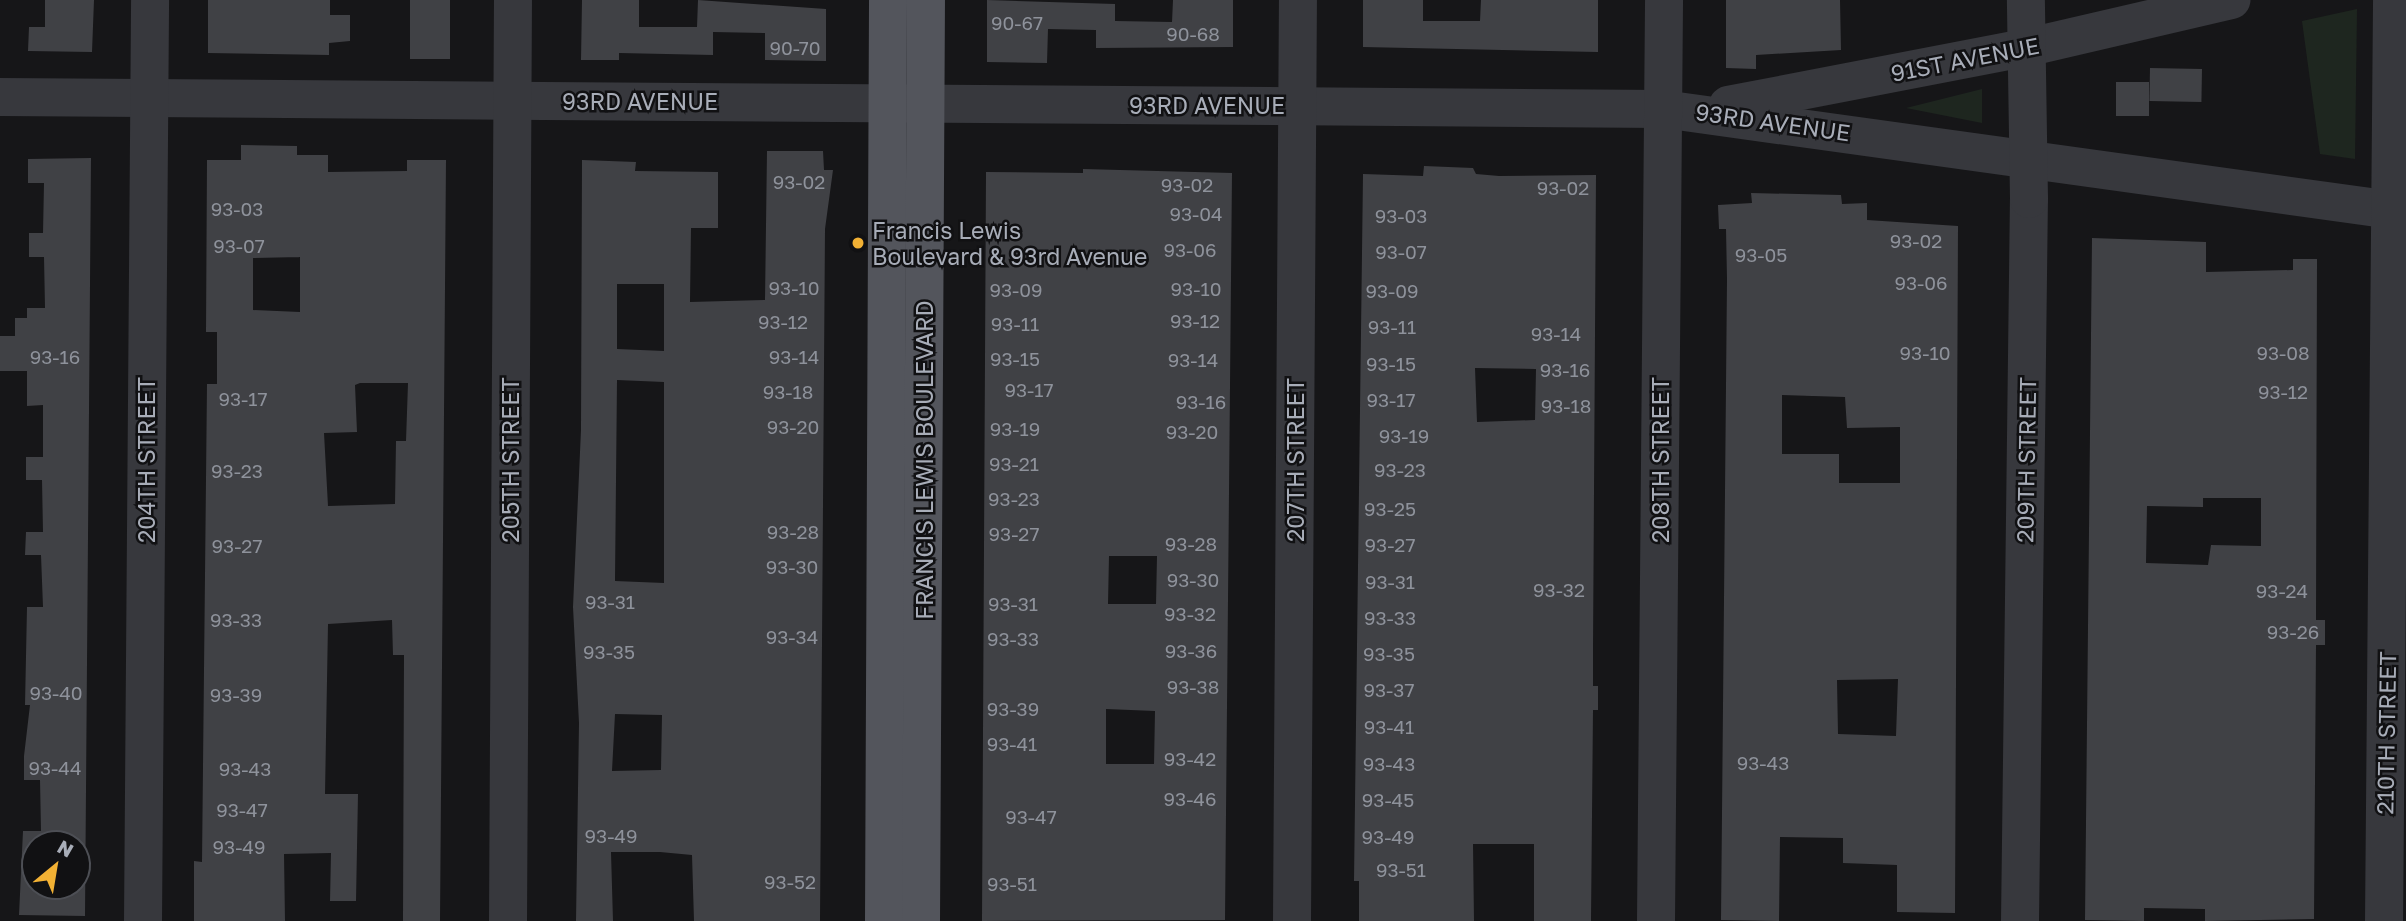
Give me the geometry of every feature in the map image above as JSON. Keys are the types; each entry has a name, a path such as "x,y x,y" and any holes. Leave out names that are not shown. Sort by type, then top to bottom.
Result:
{"main road":[{"name":"FRANCIS LEWIS BOULEVARD","path":"884,921 888,0"},
{"name":"FRANCIS LEWIS BOULEVARD","path":"921,921 926,0"}],"street":[{"name":"204TH STREET","path":"143,921 150,0"},
{"name":"205TH STREET","path":"508,921 513,0"},
{"name":"207TH STREET","path":"1292,921 1298,0"},
{"name":"208TH STREET","path":"1656,921 1681,110 1664,0"},
{"name":"209TH STREET","path":"2020,921 2029,159 2026,0"},
{"name":"91ST AVENUE","path":"1681,110 2025,48 2231,0"},
{"name":"210TH STREET","path":"2384,921 2398,211 2392,0"},
{"name":"93RD AVENUE","path":"0,97 1681,110 2398,211"}],"shaded area":[{"path":"2357,9 2355,159 2320,154 2302,21"},
{"path":"1982,89 1982,123 1906,108"}],"building":[{"path":"45,0 94,0 92,52 28,51 29,27 45,27"},
{"path":"208,0 330,0 330,15 350,15 350,41 329,43 329,55 208,53"},
{"path":"410,0 450,0 450,59 410,59"},
{"path":"582,0 639,0 639,27 697,27 698,0 826,9 826,61 765,60 765,33 713,32 713,55 619,53 619,60 581,60"},
{"path":"987,0 1115,4 1115,21 1172,22 1173,0 1233,0 1233,47 1096,48 1096,30 1048,29 1047,63 987,62"},
{"path":"1363,0 1423,0 1423,21 1480,21 1481,0 1598,0 1598,52 1363,47"},
{"path":"1726,0 1840,0 1841,50 1756,55 1756,69 1726,68"},
{"path":"2150,68 2202,69 2201,102 2149,101"},
{"path":"2116,82 2149,82 2149,116 2116,116"},
{"path":"241,145 297,146 297,155 328,155 328,172 407,171 407,160 446,160 440,921 403,921 404,655 393,655 392,620 328,624 325,794 358,794 356,901 330,901 331,853 284,854 285,921 194,921 194,861 202,862 207,384 217,384 217,332 206,332 207,160 241,160","holes":["300,257 300,312 253,310 253,258","408,383 406,441 396,441 395,504 328,506 324,433 357,432 355,385"]},
{"path":"767,151 823,151 824,170 833,170 825,229 820,921 694,921 692,855 611,852 613,921 576,921 579,723 573,607 581,430 582,160 636,162 635,171 718,172 718,228 691,228 690,302 765,300","holes":["617,284 664,284 664,351 617,349","617,380 664,382 664,583 615,581","615,714 662,715 661,770 612,771"]},
{"path":"91,158 86,830 41,830 40,780 24,780 30,705 25,705 27,607 43,607 41,555 25,555 26,532 43,532 42,480 26,480 26,457 43,457 43,405 27,406 27,371 0,371 0,336 15,336 15,318 27,318 27,308 45,308 44,257 29,257 29,233 43,233 44,183 28,183 28,159"},
{"path":"1424,166 1473,168 1476,174 1499,176 1596,175 1593,686 1598,686 1598,710 1593,710 1591,921 1534,921 1534,844 1473,844 1474,921 1359,921 1359,881 1354,881 1363,174 1423,176","holes":["1475,368 1536,369 1535,420 1477,422"]},
{"path":"1083,169 1232,173 1225,920 982,921 986,172 1083,173","holes":["1109,556 1157,556 1156,604 1108,604","1106,709 1155,711 1154,764 1106,764"]},
{"path":"1751,193 1841,195 1842,204 1867,203 1867,220 1958,226 1955,913 1897,912 1897,865 1843,863 1843,838 1780,837 1779,921 1721,920 1727,279 1726,229 1719,229 1718,205 1752,203","holes":["1782,395 1845,397 1847,428 1900,427 1900,483 1839,483 1839,454 1782,454","1898,679 1896,736 1838,734 1837,680"]},
{"path":"2092,238 2206,242 2206,272 2293,270 2293,259 2317,259 2316,620 2325,620 2325,645 2316,645 2314,919 2205,921 2205,909 2144,908 2144,921 2085,920","holes":["2203,498 2261,498 2261,546 2211,545 2208,565 2146,563 2147,506 2203,507"]},
{"path":"21,873 21,900 85,900 85,916 19,915"}],"place":[{"name":"Francis Lewis Boulevard & 93rd Avenue","path":"858,243"}]}
